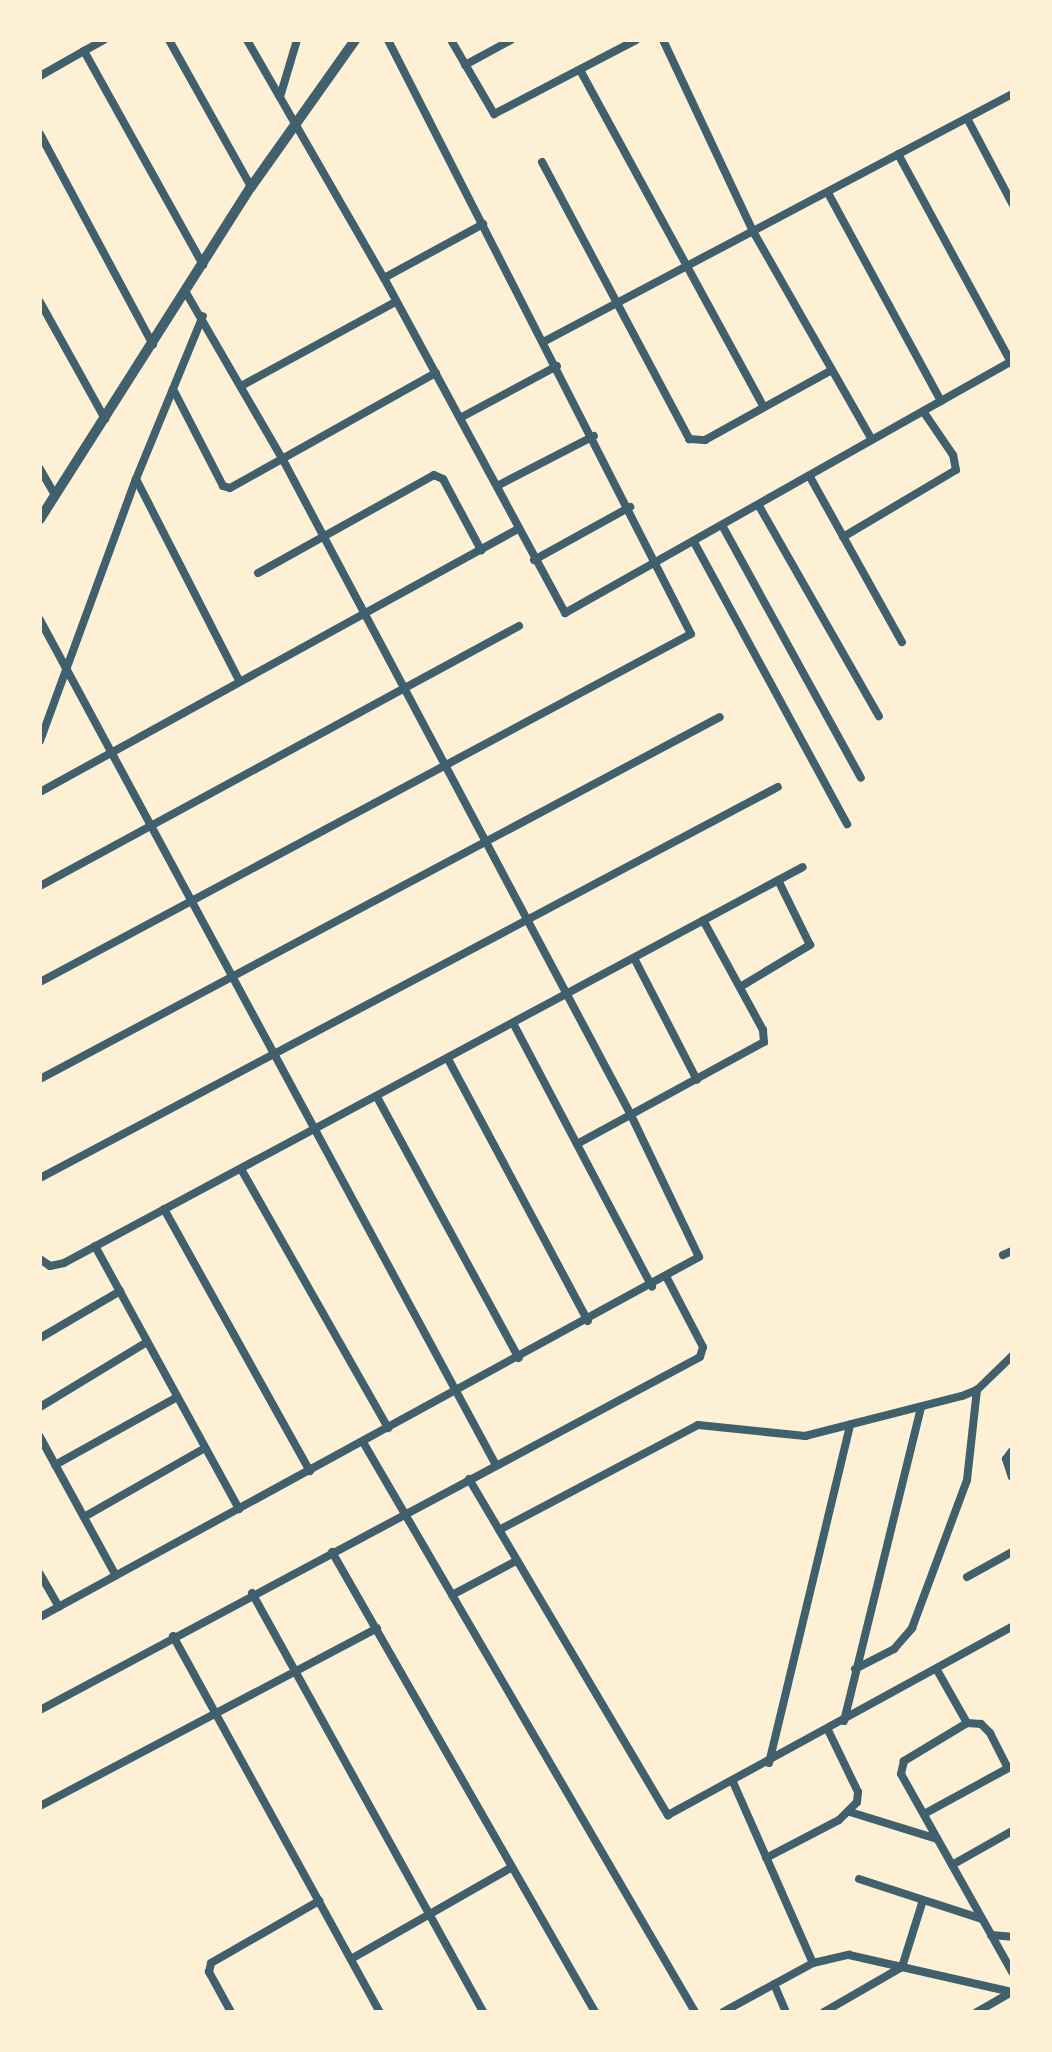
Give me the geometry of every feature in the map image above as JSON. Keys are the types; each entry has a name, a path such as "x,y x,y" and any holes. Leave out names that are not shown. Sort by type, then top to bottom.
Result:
{"street":[{"path":"40,76 104,40"},
{"path":"169,40 251,187"},
{"path":"247,40 384,278 565,613 695,544 1011,362 898,154"},
{"path":"280,97 297,40"},
{"path":"40,519 153,346 251,187 355,40"},
{"path":"40,982 192,903 445,763 687,640 691,627 388,40"},
{"path":"451,40 494,114 636,40"},
{"path":"465,65 511,40"},
{"path":"663,40 754,233 872,440"},
{"path":"84,51 203,265"},
{"path":"580,70 763,405"},
{"path":"545,341 968,120 1012,94"},
{"path":"968,120 1012,203"},
{"path":"40,134 153,346"},
{"path":"542,162 689,439 705,440 763,405 832,370"},
{"path":"828,193 941,401"},
{"path":"384,278 483,224"},
{"path":"40,1617 652,1287 695,1263 700,1249 243,385 186,293"},
{"path":"40,302 105,419"},
{"path":"243,385 395,302"},
{"path":"40,741 136,479 203,316"},
{"path":"460,418 557,366"},
{"path":"173,389 223,486 230,488 436,373"},
{"path":"843,537 956,470 953,455 923,411"},
{"path":"497,486 594,436"},
{"path":"40,469 55,495"},
{"path":"258,573 440,475 481,550"},
{"path":"810,477 902,642"},
{"path":"136,479 239,680"},
{"path":"759,506 879,716"},
{"path":"534,560 630,507"},
{"path":"723,527 861,778"},
{"path":"40,792 518,529"},
{"path":"695,544 847,824"},
{"path":"40,620 67,667 109,754 234,978 496,1465"},
{"path":"40,886 406,692 519,626"},
{"path":"40,1079 720,717"},
{"path":"40,1178 778,787"},
{"path":"40,1259 57,1266 803,867"},
{"path":"740,987 810,945 778,880"},
{"path":"577,1144 764,1042 763,1030 703,920"},
{"path":"634,958 697,1080"},
{"path":"513,1023 652,1287"},
{"path":"448,1059 588,1321"},
{"path":"377,1097 519,1358"},
{"path":"241,1169 388,1428"},
{"path":"164,1209 310,1471"},
{"path":"95,1246 239,1509"},
{"path":"40,1710 252,1593 700,1357 703,1347 667,1278"},
{"path":"40,1338 120,1291"},
{"path":"40,1407 147,1342"},
{"path":"499,1530 698,1425 774,1436 805,1436 977,1390 1012,1356"},
{"path":"855,1669 894,1649 912,1628 967,1480 977,1390"},
{"path":"55,1465 177,1397"},
{"path":"844,1721 921,1407"},
{"path":"769,1763 850,1425"},
{"path":"40,1437 116,1576"},
{"path":"363,1442 695,2012"},
{"path":"84,1517 205,1448"},
{"path":"1012,1451 1006,1459 1012,1477"},
{"path":"469,1479 662,1812 674,1814 1012,1627"},
{"path":"332,1552 595,2012"},
{"path":"967,1577 1012,1552"},
{"path":"452,1595 516,1561"},
{"path":"40,1574 59,1607"},
{"path":"252,1593 483,2012"},
{"path":"40,1806 377,1628"},
{"path":"173,1636 380,2012"},
{"path":"937,1670 967,1723"},
{"path":"924,1814 1010,1767 990,1733 981,1724 967,1723 901,1766 924,1814 937,1839 1012,1972"},
{"path":"766,1858 850,1812 858,1792 828,1730"},
{"path":"733,1782 813,1963"},
{"path":"850,1812 937,1839"},
{"path":"952,1865 1011,1836"},
{"path":"351,1959 512,1867"},
{"path":"859,1879 982,1919"},
{"path":"824,2012 902,1967 923,1900"},
{"path":"231,2012 209,1972 211,1963 319,1901"},
{"path":"991,1935 1012,1937"},
{"path":"723,2012 813,1963 849,1955 1012,1992"},
{"path":"774,1984 786,2012"},
{"path":"977,2012 1012,1992"}]}
